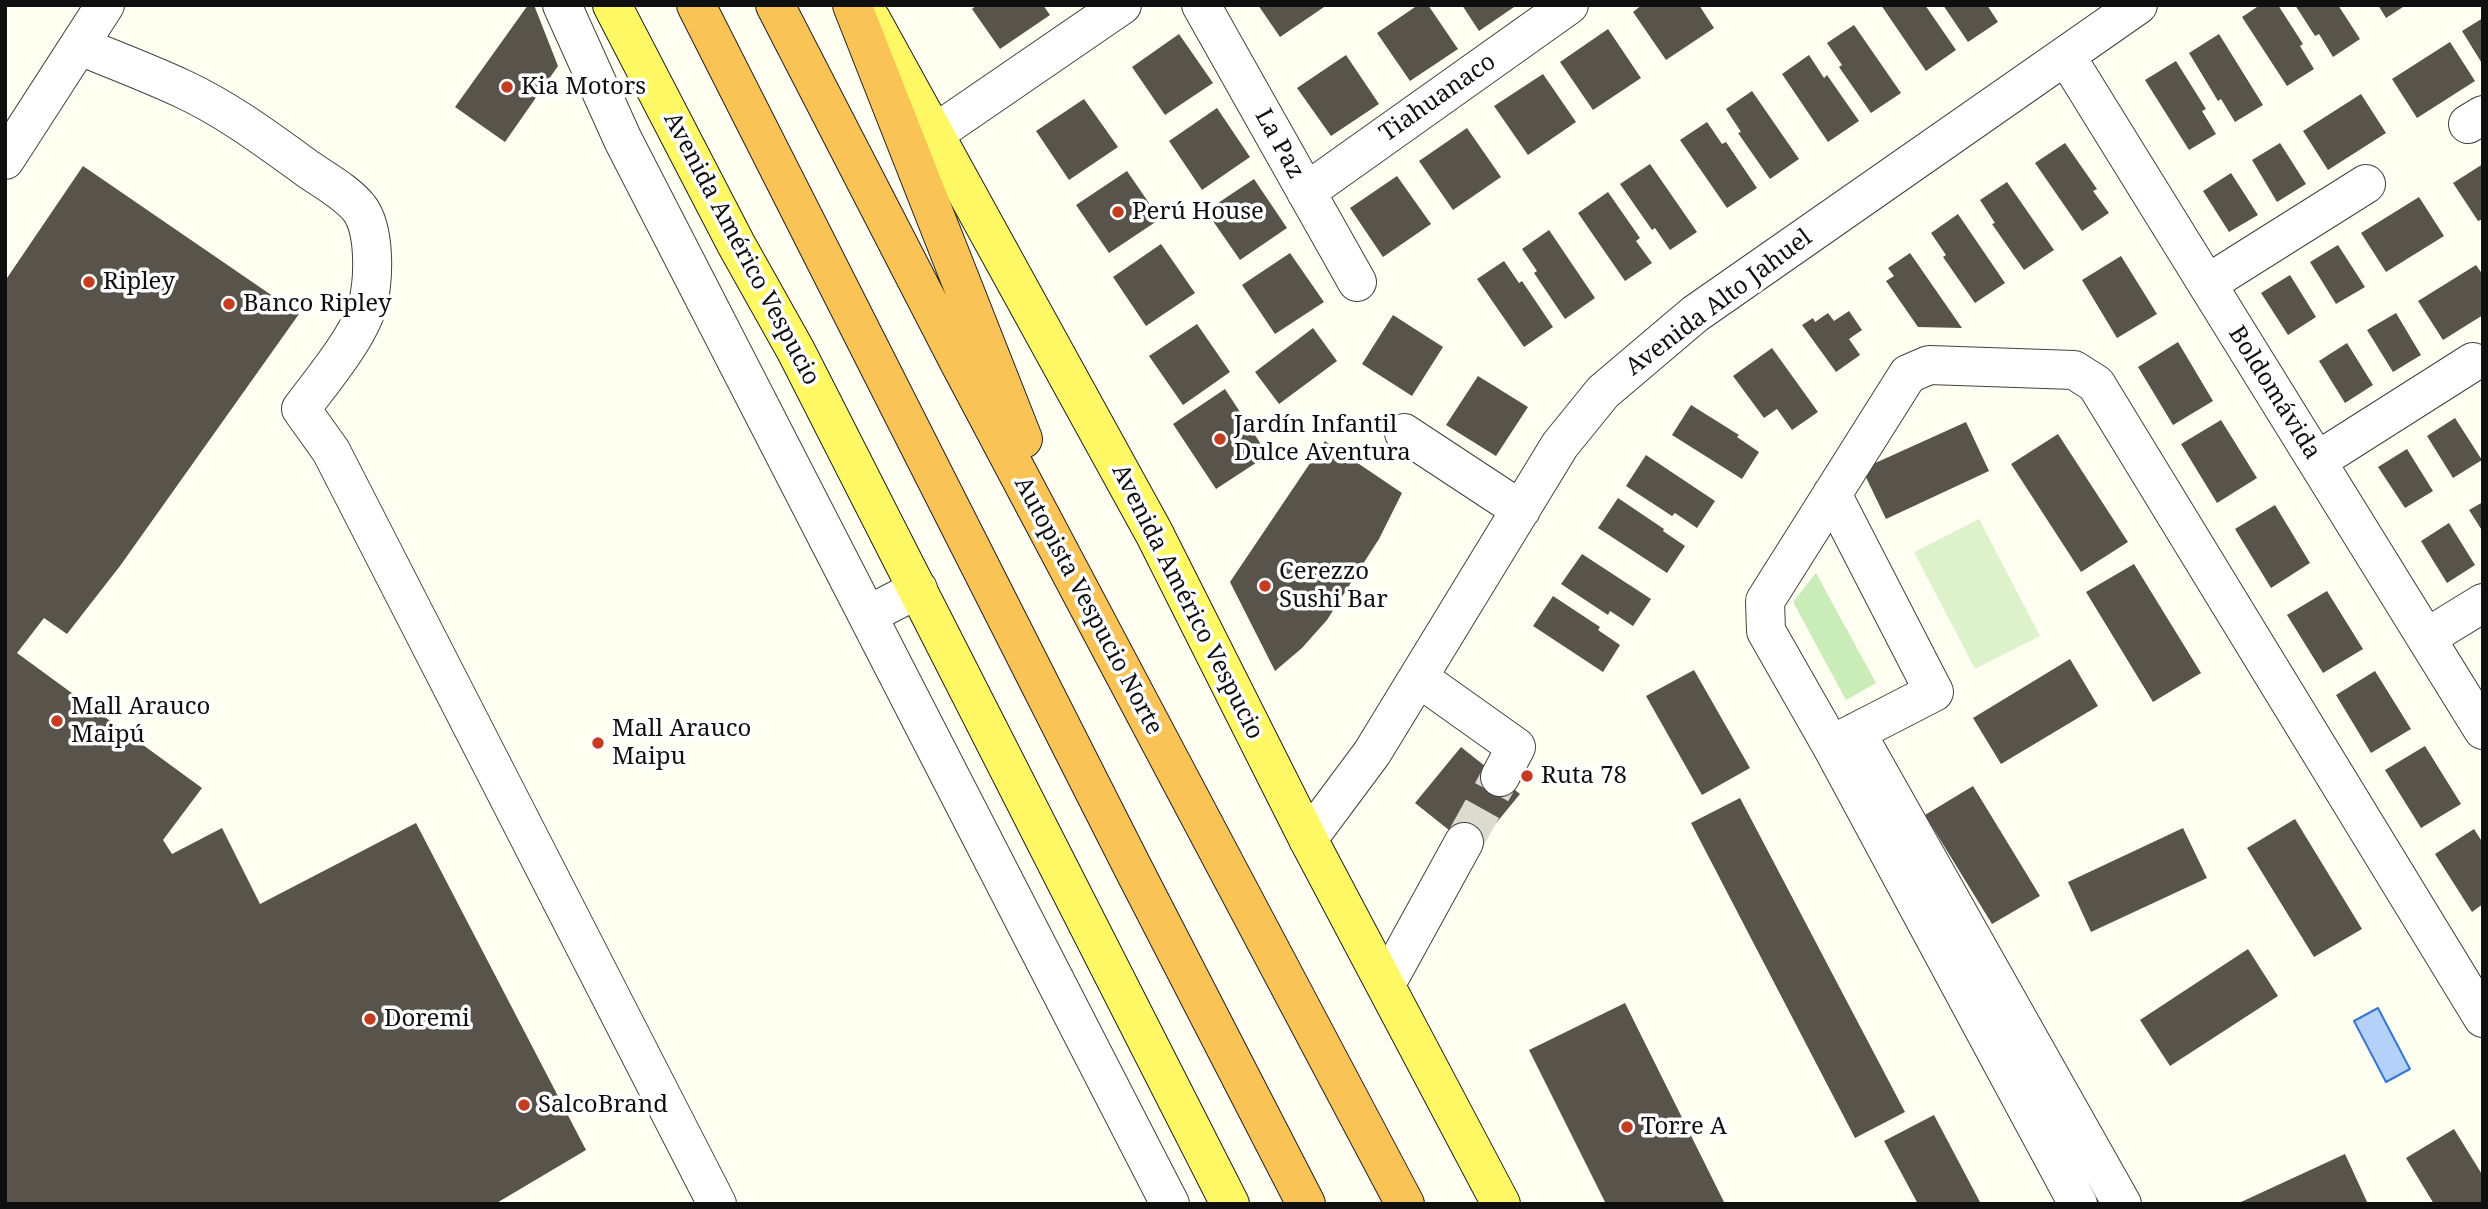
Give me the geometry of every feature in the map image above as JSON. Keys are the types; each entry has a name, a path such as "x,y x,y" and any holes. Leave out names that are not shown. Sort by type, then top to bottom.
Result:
{"highway":[{"path":"696,5 1300,1195"},
{"name":"Autopista Vespucio Norte","path":"775,5 1094,617 1405,1204"},
{"path":"852,5 1094,617"}],"main road":[{"name":"Avenida Américo Vespucio","path":"612,5 736,244 796,351 1230,1204"},
{"name":"Avenida Américo Vespucio","path":"863,5 1154,533 1308,839 1501,1204"}],"street":[{"path":"5,160 104,5"},
{"path":"562,5 629,152 1170,1204"},
{"path":"934,134 1122,5"},
{"name":"La Paz","path":"1201,5 1357,282"},
{"name":"Tiahuanaco","path":"1306,192 1570,5"},
{"name":"Avenida Alto Jahuel","path":"1308,839 1372,753 1560,445 1603,392 1695,314 2138,5"},
{"path":"80,46 184,89 253,128 341,192 359,209 368,225 371,288 366,309 359,326 301,409 331,451 717,1204"},
{"name":"Boldomávida","path":"2066,56 2483,730"},
{"path":"2207,284 2366,184"},
{"path":"2317,461 2473,362"},
{"path":"1844,739 2078,1204 2117,1195 1844,739 1766,631 1765,601 1908,374 1929,365 2074,370 2096,384 2483,1018"},
{"path":"1404,433 1521,509"},
{"path":"1832,494 1934,692 1844,739"},
{"path":"867,615 918,589"},
{"path":"2426,638 2483,603"},
{"path":"1419,678 1516,747 1500,777"},
{"path":"1386,984 1464,842"}],"green space":[{"path":"1979,519 2040,636 1975,669 1914,552"},
{"path":"1816,573 1876,683 1846,700 1793,602"}],"water":[{"path":"2378,1008 2410,1069 2386,1082 2354,1021"}],"building":[{"name":"Kia Motors","path":"528,5 534,5 558,66 505,142 455,107"},
{"path":"977,5 1043,5 1050,15 1000,49 972,9"},
{"path":"1258,5 1327,5 1280,37"},
{"path":"1418,5 1428,5 1458,49 1410,81 1377,33"},
{"path":"1462,5 1517,5 1479,31"},
{"path":"1642,5 1699,5 1714,28 1666,60 1633,12"},
{"path":"1881,5 1925,5 1956,50 1926,71"},
{"path":"1943,5 1987,5 1998,22 1968,42"},
{"path":"2260,5 2278,5 2303,44 2300,46 2314,69 2287,86 2242,17"},
{"path":"2295,5 2338,5 2360,39 2333,57 2319,34 2315,36"},
{"path":"2378,5 2406,5 2386,18"},
{"path":"2483,18 2483,65 2462,31"},
{"path":"1854,25 1901,93 1871,113 1839,67 1842,65 1827,43"},
{"path":"1608,29 1641,78 1593,110 1560,62"},
{"path":"1179,34 1213,83 1165,115 1132,67"},
{"path":"2219,34 2263,105 2235,122 2221,99 2218,101 2189,53"},
{"path":"2450,42 2475,81 2417,118 2392,79"},
{"path":"1346,55 1379,104 1331,136 1297,88"},
{"path":"1809,55 1824,78 1827,75 1859,121 1828,142 1782,74"},
{"path":"2176,61 2206,109 2202,111 2216,134 2189,150 2145,80"},
{"path":"1543,74 1576,122 1528,155 1494,106"},
{"path":"1752,91 1799,159 1770,179 1738,133 1741,132 1726,109"},
{"path":"2361,94 2386,133 2328,170 2303,131"},
{"path":"1084,99 1118,147 1069,180 1036,131"},
{"path":"1217,108 1250,157 1202,190 1169,141"},
{"path":"1707,122 1722,144 1726,142 1757,188 1727,208 1680,140"},
{"path":"1467,128 1501,177 1453,210 1419,161"},
{"path":"2065,143 2097,189 2093,191 2109,213 2082,231 2035,163"},
{"path":"2280,143 2306,184 2277,202 2252,160"},
{"path":"1650,164 1697,232 1670,250 1655,228 1652,230 1620,184"},
{"path":"2483,164 2483,219 2478,221 2453,183"},
{"name":"Mall Arauco Maipú","path":"83,166 299,314 120,566 67,634 44,618 17,653 202,788 163,840 172,854 222,828 260,904 416,823 586,1150 495,1204 5,1204 5,281"},
{"name":"Perú House","path":"1127,171 1160,219 1109,253 1076,205"},
{"path":"2231,173 2258,215 2229,232 2203,191"},
{"path":"1397,176 1431,224 1383,257 1350,208"},
{"path":"1254,179 1287,228 1240,260 1206,211"},
{"path":"2007,182 2054,250 2024,270 1992,224 1995,223 1980,200"},
{"path":"1608,192 1640,238 1636,241 1652,263 1625,281 1578,213"},
{"path":"2419,197 2444,236 2386,272 2361,233"},
{"path":"1958,214 2005,283 1975,303 1943,257 1946,255 1931,233"},
{"path":"1549,230 1595,298 1565,319 1534,273 1537,271 1522,249"},
{"path":"1161,244 1195,293 1146,326 1113,277"},
{"path":"2338,245 2365,287 2336,304 2310,262"},
{"path":"1290,253 1324,302 1275,334 1242,285"},
{"path":"1910,253 1962,328 1918,327 1886,281 1894,276 1888,268"},
{"path":"2121,256 2157,314 2117,338 2082,280"},
{"path":"1504,261 1519,283 1522,281 1553,327 1524,347 1477,279"},
{"path":"2476,265 2483,275 2483,315 2443,340 2418,301"},
{"path":"2290,275 2316,317 2288,335 2261,293"},
{"path":"1849,311 1862,330 1849,339 1860,355 1836,372 1802,325 1813,318 1815,322 1828,313 1834,321"},
{"path":"2396,313 2421,355 2393,372 2367,330"},
{"path":"1393,315 1443,347 1412,396 1362,364"},
{"path":"1197,324 1230,372 1183,405 1149,356"},
{"path":"1313,328 1337,361 1279,404 1255,372"},
{"path":"2178,342 2213,401 2173,425 2138,367"},
{"path":"2347,343 2373,385 2345,403 2319,361"},
{"path":"1772,348 1818,412 1792,430 1777,409 1764,418 1733,376"},
{"path":"1478,376 1528,407 1496,456 1446,425"},
{"name":"Jardín Infantil Dulce Aventura","path":"1225,389 1268,455 1216,489 1173,424"},
{"path":"1691,405 1739,435 1737,437 1759,452 1742,479 1672,435"},
{"path":"2455,418 2482,460 2453,478 2427,436"},
{"path":"2221,420 2257,478 2217,503 2181,444"},
{"path":"1966,422 1989,471 1886,519 1862,469"},
{"path":"2058,434 2128,542 2081,572 2011,464"},
{"path":"1325,441 1402,493 1379,539 1327,620 1302,648 1275,671 1230,582"},
{"path":"2407,449 2433,491 2405,508 2378,467"},
{"path":"1646,455 1715,501 1697,528 1675,513 1672,516 1626,486"},
{"path":"1618,498 1685,546 1667,573 1598,528"},
{"path":"2483,502 2483,532 2469,510"},
{"path":"2275,505 2310,563 2271,588 2235,529"},
{"path":"2449,523 2475,565 2447,583 2421,541"},
{"path":"1582,554 1651,599 1633,626 1610,611 1608,615 1561,584"},
{"path":"2134,564 2201,673 2153,702 2086,592"},
{"path":"2327,591 2363,649 2323,673 2287,615"},
{"path":"1553,596 1600,627 1598,630 1620,645 1603,672 1533,626"},
{"path":"2070,659 2098,706 2001,764 1973,718"},
{"path":"1694,670 1750,768 1702,795 1646,696"},
{"path":"2375,671 2411,729 2371,753 2336,695"},
{"path":"2425,746 2461,804 2421,828 2385,770"},
{"path":"1461,747 1520,794 1474,850 1415,803"},
{"path":"1973,786 2040,896 1992,924 1925,815"},
{"path":"1740,798 1905,1112 1855,1138 1691,823"},
{"path":"2295,819 2362,929 2314,957 2247,848"},
{"path":"2183,828 2207,878 2091,932 2068,882"},
{"path":"2474,829 2483,843 2483,904 2472,912 2435,854"},
{"path":"2248,949 2278,996 2170,1066 2140,1020"},
{"name":"Torre A","path":"1625,1003 1725,1204 1606,1204 1529,1050"},
{"path":"1934,1115 1981,1204 1918,1204 1884,1141"},
{"path":"2454,1129 2483,1176 2483,1204 2434,1204 2406,1158"},
{"path":"2345,1154 2368,1204 2241,1202"}],"tunnel":[{"path":"1464,842 1500,777"}],"place":[{"name":"Kia Motors","path":"507,87"},
{"name":"Perú House","path":"1118,212"},
{"name":"Ripley","path":"89,282"},
{"name":"Banco Ripley","path":"229,304"},
{"name":"Jardín Infantil Dulce Aventura","path":"1220,439"},
{"name":"Cerezzo Sushi Bar","path":"1265,586"},
{"name":"Mall Arauco Maipú","path":"57,721"},
{"name":"Mall Arauco Maipu","path":"598,743"},
{"name":"Ruta 78","path":"1527,776"},
{"name":"Doremi","path":"370,1019"},
{"name":"SalcoBrand","path":"524,1105"},
{"name":"Torre A","path":"1627,1127"}]}
